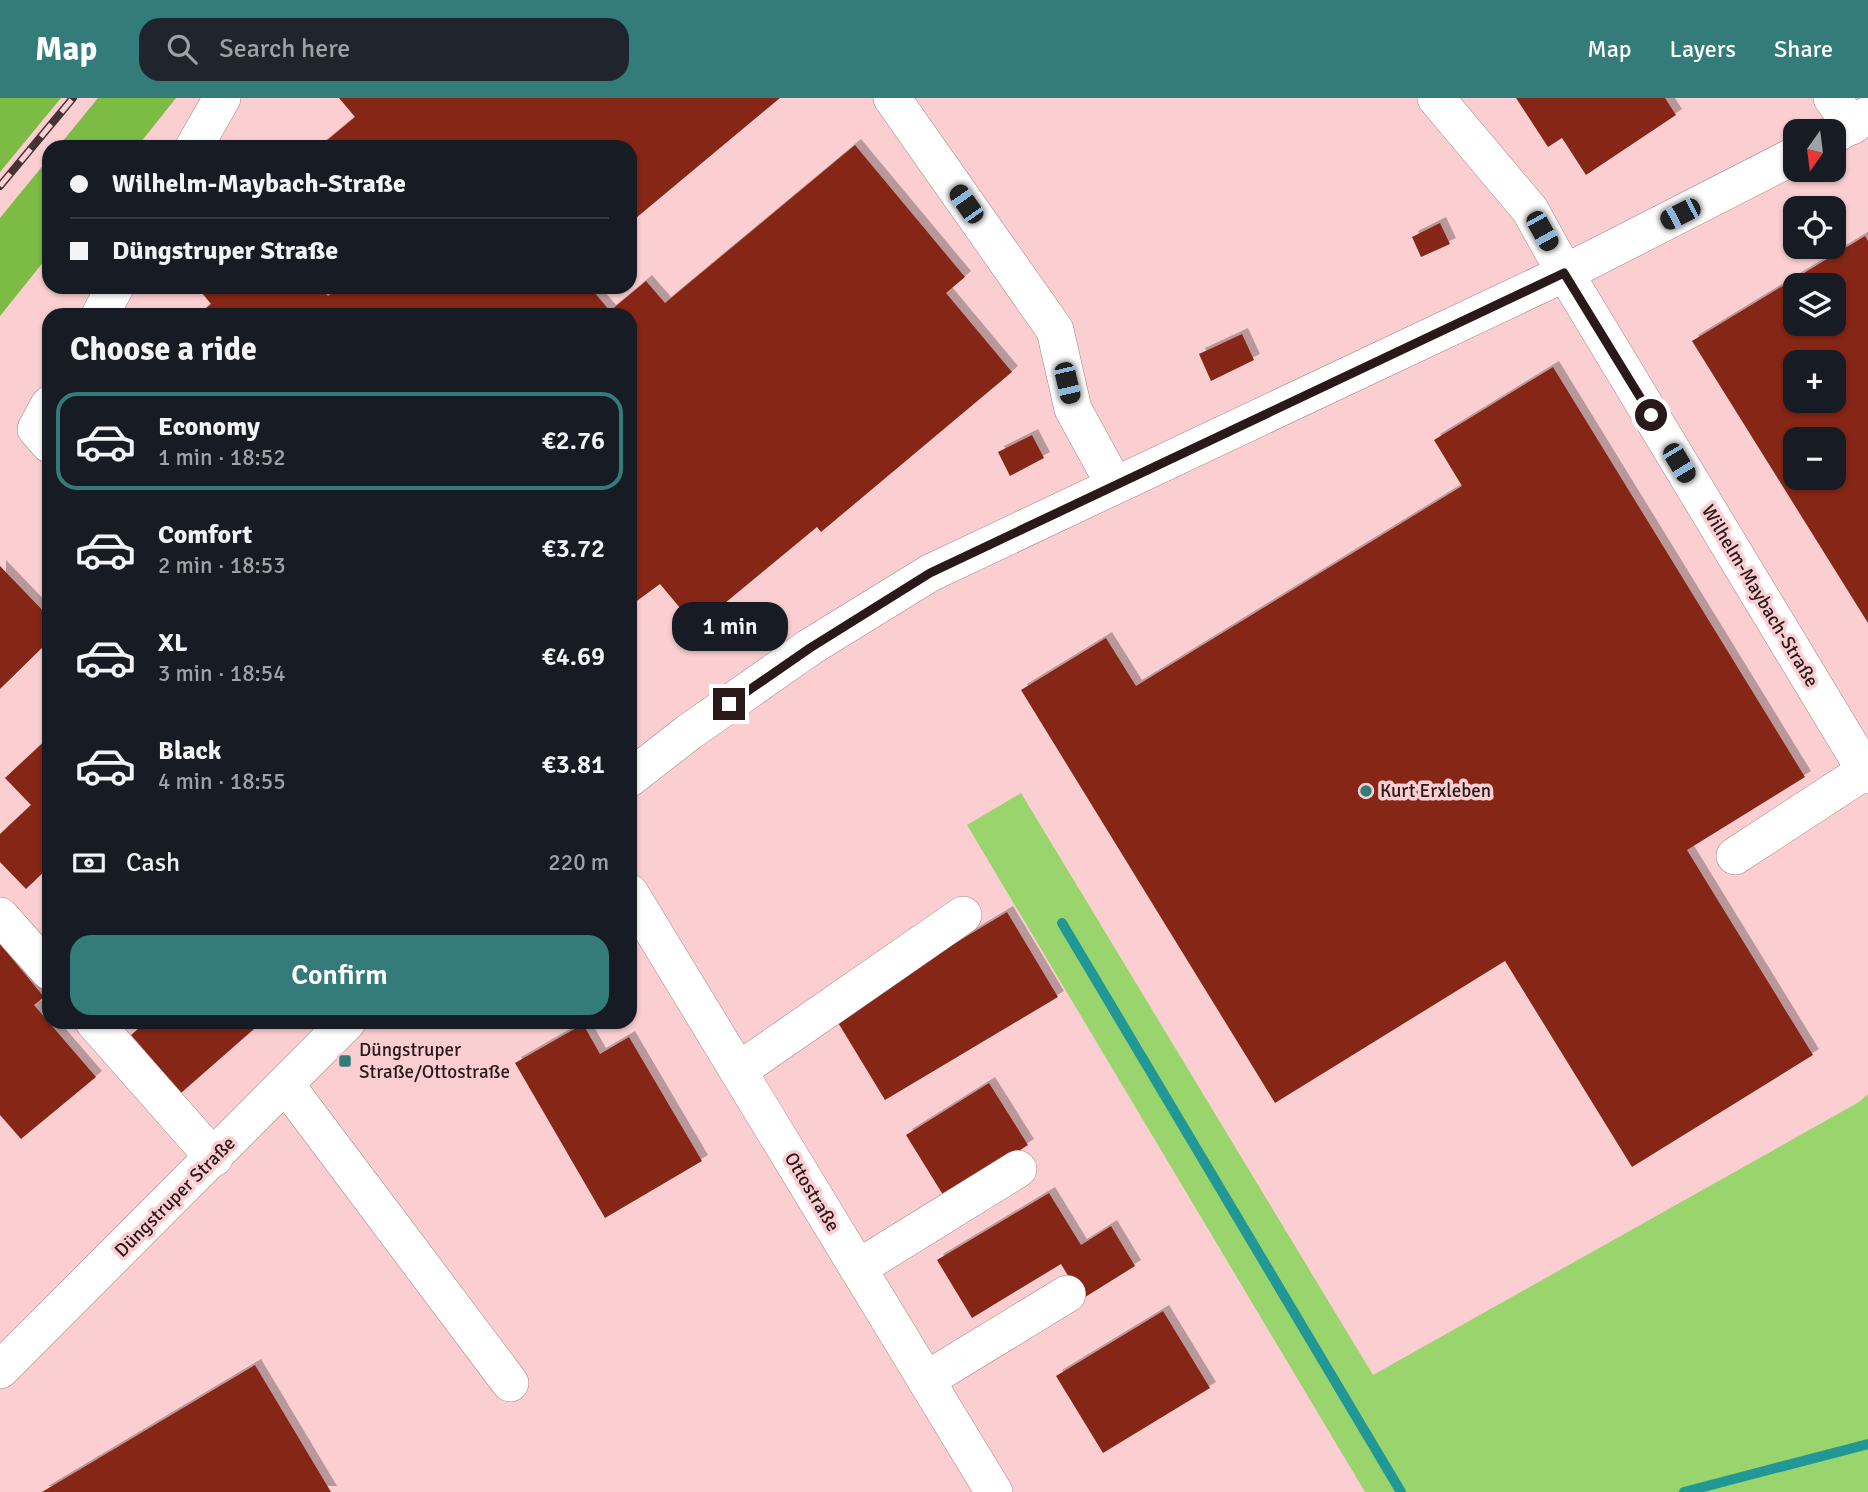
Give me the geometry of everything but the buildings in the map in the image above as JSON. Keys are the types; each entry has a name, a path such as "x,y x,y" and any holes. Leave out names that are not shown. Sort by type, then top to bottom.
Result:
{"street":[{"path":"198,140 222,98"},
{"path":"892,98 1055,330 1073,409 1114,484"},
{"path":"1436,98 1530,210 1564,273"},
{"path":"637,773 689,732 799,655 930,573 1564,273 1783,162"},
{"name":"Wilhelm-Maybach-Straße","path":"1564,273 1867,773"},
{"path":"42,418 36,429 42,436"},
{"path":"1735,856 1867,773"},
{"name":"Ottostraße","path":"637,905 993,1492"},
{"path":"738,1071 962,915"},
{"path":"0,916 42,963"},
{"path":"100,1029 214,1157"},
{"name":"Düngstruper Straße","path":"0,1370 340,1029"},
{"path":"286,1085 510,1383"},
{"path":"858,1268 1018,1169"},
{"path":"926,1380 1067,1294"}],"green space":[{"path":"0,98 61,98 0,172"},
{"path":"98,98 176,98 143,140 64,140"},
{"path":"42,167 42,264 0,316 0,218"},
{"path":"1021,793 1373,1375 1859,1102 1868,1094 1868,1492 1365,1492 967,825"}],"waterway":[{"path":"1062,923 1401,1492"},
{"path":"1684,1492 1868,1444"}],"railway":[{"path":"0,186 73,98"}],"place":[{"name":"Kurt Erxleben","path":"1366,791"},
{"name":"Düngstruper Straße/Ottostraße","path":"345,1061"}],"route":[{"path":"729,704 810,648 930,573 1153,465 1564,273 1651,415"}]}
